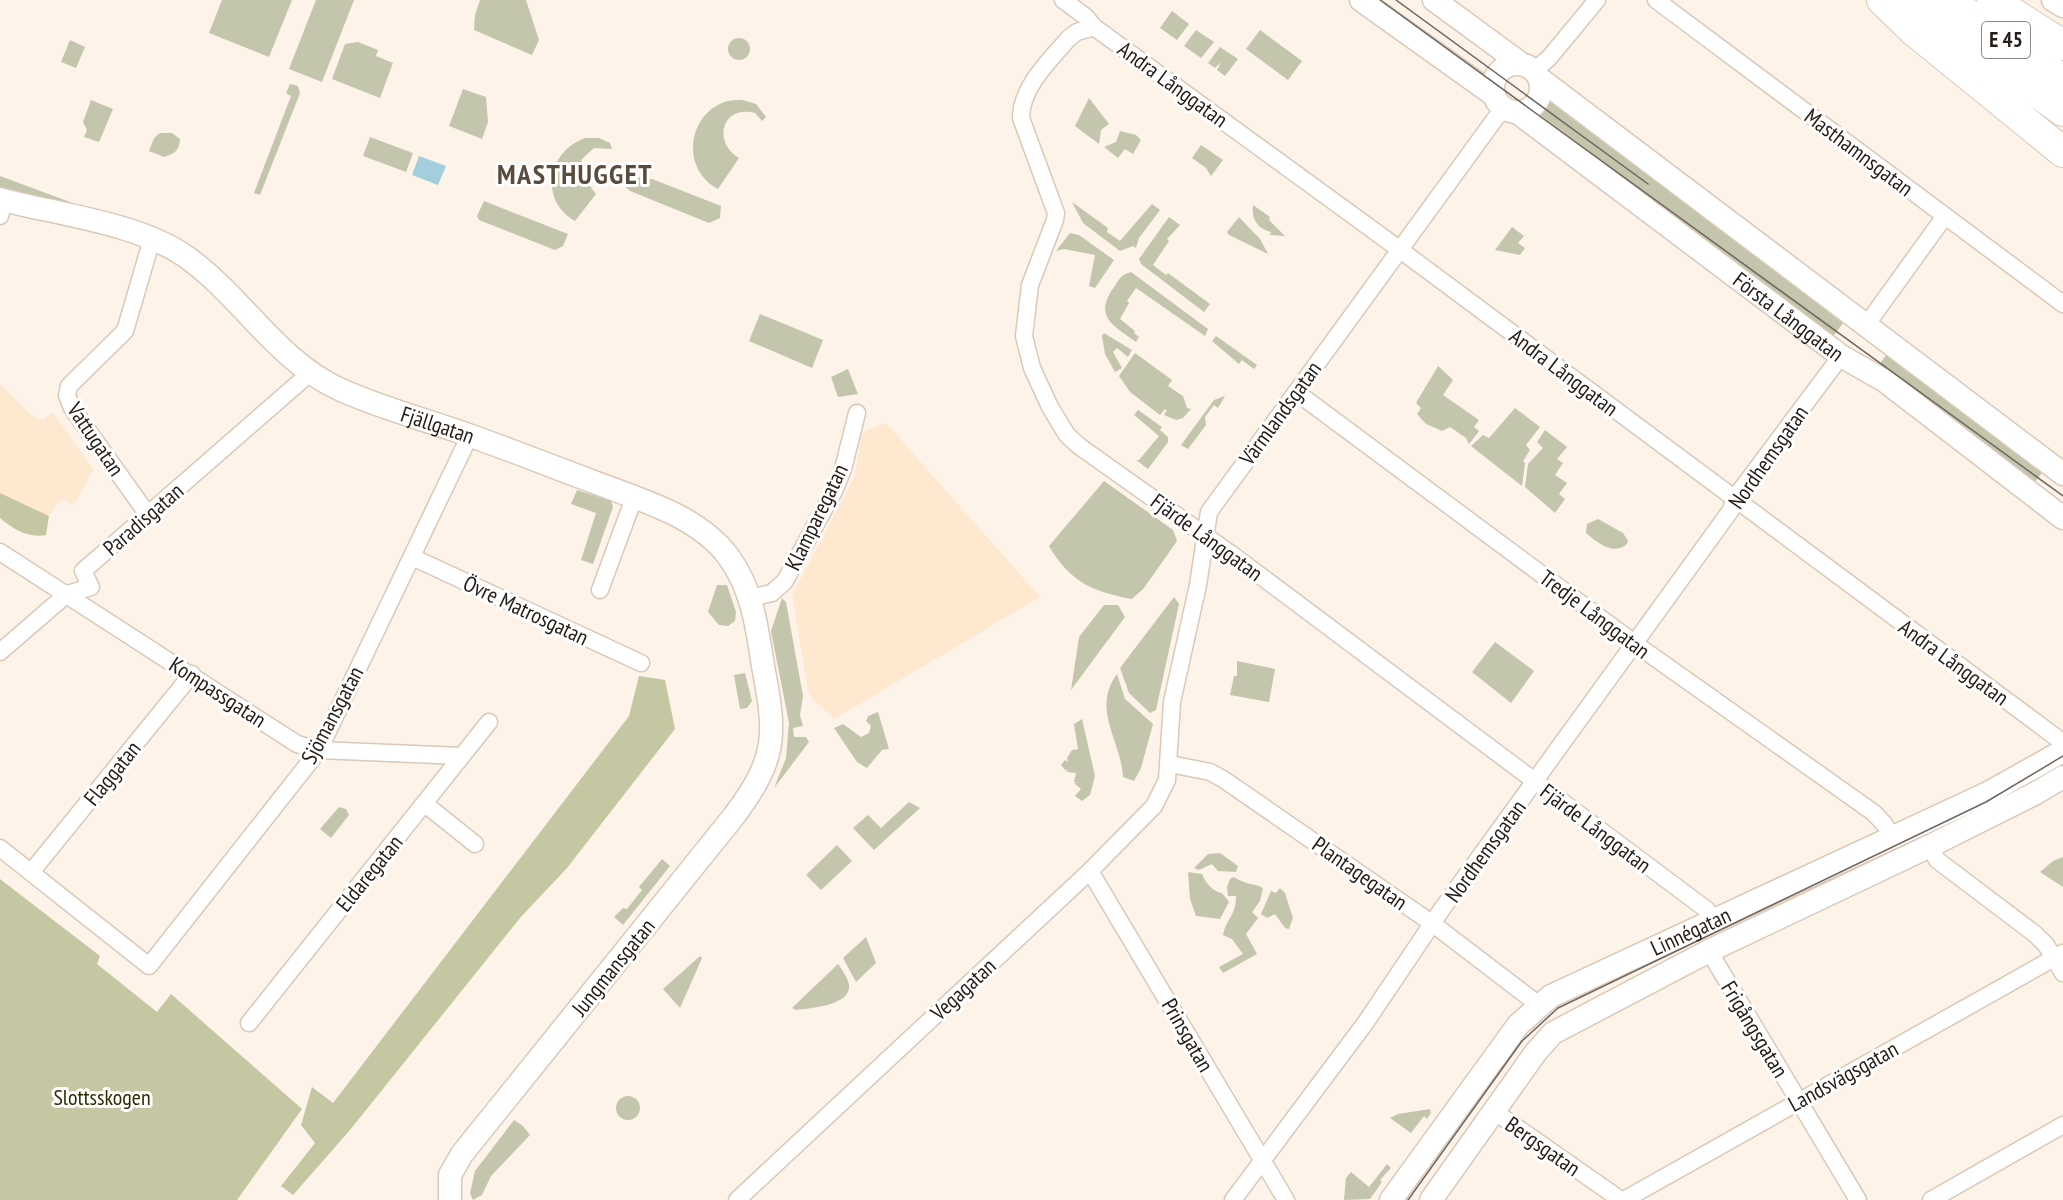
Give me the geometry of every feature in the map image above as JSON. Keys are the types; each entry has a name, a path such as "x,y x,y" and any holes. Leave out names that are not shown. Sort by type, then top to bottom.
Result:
{"highway":[{"path":"1882,0 1913,30 2063,152"},
{"name":"E 45","path":"1907,0 2063,111"},
{"name":"E 45","path":"1948,0 2063,80"},
{"path":"1992,0 2063,45"}],"street":[{"name":"Första Långgatan","path":"1361,0 1841,356 1885,381 2063,518"},
{"name":"Första Långgatan","path":"1434,0 1532,71 2063,474"},
{"path":"1532,71 1549,58 1597,0"},
{"name":"Masthamnsgatan","path":"1656,0 2063,304"},
{"path":"2053,0 2063,6"},
{"name":"Andra Långgatan","path":"1071,2 1094,27 1399,249 2057,738 2063,749"},
{"name":"Fjärde Långgatan","path":"1094,27 1077,32 1069,38 1032,86 1021,107 1021,118 1056,213 1026,302 1024,336 1026,353 1050,407 1072,440 1205,535 1707,910 1712,919"},
{"path":"1508,65 1532,71 1541,91 1538,101 1529,109 1504,105 1493,83 1498,72 1508,65"},
{"name":"Värmlandsgatan","path":"1170,764 1172,702 1198,585 1209,512 1504,105"},
{"name":"Fjällgatan","path":"1,205 152,239 178,252 198,266 290,355 321,380 351,394 470,435 634,498 692,524 708,534 744,579 750,598 771,706 773,729"},
{"path":"1867,324 1945,216"},
{"name":"Vattugatan","path":"148,515 72,408 67,395 69,386 125,331 152,239"},
{"name":"Nordhemsgatan","path":"1233,1200 1366,1022 1433,924 1731,510 1734,499 1841,356"},
{"name":"Paradisgatan","path":"0,652 67,594 91,587 83,571 302,380"},
{"name":"Tredje Långgatan","path":"1296,392 1634,643 1874,813 1885,825 1892,838"},
{"name":"Klamparegatan","path":"750,598 772,593 784,581 835,489 857,413"},
{"name":"Sjömansgatan","path":"32,871 149,966 319,750 470,435"},
{"path":"600,590 634,498"},
{"name":"Kompassgatan","path":"0,552 297,744 319,750 348,749 462,756"},
{"name":"Övre Matrosgatan","path":"412,557 641,663"},
{"name":"Flaggatan","path":"32,871 192,674"},
{"name":"Eldaregatan","path":"249,1023 489,722"},
{"name":"Jungmansgatan","path":"450,1200 450,1175 462,1154 751,792 770,751 773,729"},
{"name":"Linnégatan","path":"1391,1200 1518,1025 1539,1005 1571,985 1988,793 2063,749"},
{"name":"Vegagatan","path":"737,1200 1090,871 1154,806 1167,780 1170,764"},
{"name":"Plantagegatan","path":"1170,764 1210,772 1223,779 1433,924 1539,1005"},
{"name":"Linnégatan","path":"1431,1200 1536,1052 1554,1034 1709,951 1930,846 2063,777"},
{"path":"425,804 475,844"},
{"path":"1930,846 1938,860 2059,955 2063,973"},
{"path":"0,848 32,871"},
{"name":"Prinsgatan","path":"1090,871 1286,1200"},
{"name":"Frigångsgatan","path":"1709,951 1858,1200"},
{"name":"Landsvägsgatan","path":"1622,1200 2059,955"},
{"name":"Bergsgatan","path":"1495,1112 1622,1200"},
{"path":"1931,1200 2063,1125"}],"shaded area":[{"path":"0,384 31,415 44,420 52,412 93,469 74,505 61,499 49,516 0,493"},
{"path":"887,424 1040,597 834,719 809,695 792,595 854,477 862,433"}],"green space":[{"path":"222,0 292,0 269,57 209,33"},
{"path":"316,0 354,0 322,82 289,69"},
{"path":"480,0 526,0 539,40 532,55 474,30 475,15"},
{"path":"1172,11 1189,24 1177,40 1160,28"},
{"path":"1196,30 1214,42 1201,58 1184,46"},
{"path":"1260,30 1302,61 1288,80 1246,49"},
{"path":"739,38 747,41 750,49 747,57 739,60 731,57 728,49 731,41"},
{"path":"70,40 85,47 76,68 61,62"},
{"path":"358,42 378,50 376,56 393,63 380,98 332,79 345,44"},
{"path":"1220,47 1238,59 1225,76 1217,70 1221,62 1215,68 1208,63"},
{"path":"290,84 298,86 300,93 260,195 254,193 291,96 286,93"},
{"path":"463,89 486,97 488,122 482,139 449,126"},
{"path":"1089,98 1109,124 1101,130 1099,144 1075,126"},
{"path":"91,100 113,109 99,142 84,137 87,130 83,122"},
{"path":"742,100 756,104 766,117 762,121 755,113 744,112 728,119 723,134 725,143 739,158 718,189 704,178 696,165 693,150 695,135 701,121 711,109 725,102"},
{"path":"1547,100 1555,102 1844,322 1834,335 1828,333 1538,119 1536,112"},
{"path":"1120,131 1136,135 1141,140 1133,154 1125,149 1118,158 1104,147 1116,142"},
{"path":"160,133 172,133 180,139 176,151 164,157 149,151 154,138"},
{"path":"370,137 413,153 406,172 363,156"},
{"path":"585,138 599,138 610,143 612,149 594,148 582,159 580,173 596,194 575,221 556,201 552,189 552,177 562,154"},
{"path":"1201,145 1223,160 1211,176 1206,168 1192,158"},
{"path":"620,175 652,179 721,206 720,218 709,223 630,191 621,183"},
{"path":"0,176 70,202 74,205 0,187"},
{"path":"484,201 568,234 563,246 555,250 479,220 477,216"},
{"path":"1072,202 1108,228 1107,232 1120,241 1152,204 1160,210 1139,238 1136,248 1133,246 1120,251 1083,223"},
{"path":"1253,205 1270,217 1269,220 1285,236 1270,235 1271,232 1262,229 1254,219"},
{"path":"1169,217 1180,225 1167,239 1169,241 1153,265 1166,275 1168,273 1210,304 1204,312 1141,264 1139,259"},
{"path":"1239,217 1260,239 1268,254 1229,235 1227,232"},
{"path":"1512,227 1524,236 1518,243 1525,248 1520,255 1495,250"},
{"path":"1070,233 1079,235 1114,260 1095,288 1089,286 1095,255 1064,249 1056,251"},
{"path":"1131,272 1208,329 1205,336 1136,288 1127,301 1129,303 1120,319 1135,331 1134,333 1139,337 1136,342 1113,325 1106,313 1105,306 1108,297 1121,278"},
{"path":"760,314 823,340 812,368 749,341"},
{"path":"1104,333 1132,350 1128,357 1117,348 1113,352 1122,368 1115,372 1105,354 1102,336"},
{"path":"1216,336 1257,365 1254,369 1242,360 1239,364 1212,341"},
{"path":"1892,347 2047,467 2033,484 1876,369"},
{"path":"1135,353 1172,380 1168,386 1183,396 1187,408 1191,409 1183,418 1176,420 1164,415 1167,410 1165,409 1160,415 1130,392 1119,376"},
{"path":"1438,366 1453,380 1443,395 1479,420 1474,427 1479,431 1469,444 1466,438 1450,427 1442,431 1426,424 1417,414 1421,408 1416,403"},
{"path":"848,369 858,394 838,397 831,377"},
{"path":"1225,396 1218,408 1214,405 1205,417 1206,425 1188,449 1181,445 1214,400"},
{"path":"1515,408 1540,427 1526,445 1530,450 1523,461 1525,463 1522,486 1471,446 1483,435 1489,438"},
{"path":"1138,410 1162,427 1160,430 1168,437 1168,442 1148,469 1136,460 1139,460 1159,436 1134,415"},
{"path":"1545,430 1567,447 1557,459 1563,463 1555,475 1567,483 1559,494 1565,499 1555,513 1525,487 1528,464 1543,448 1537,442"},
{"path":"1104,481 1173,530 1177,541 1144,588 1132,599 1094,589 1074,577 1049,546"},
{"path":"577,490 611,501 613,507 593,564 581,560 596,513 571,504"},
{"path":"0,493 49,516 46,535 39,536 22,532 0,518"},
{"path":"1598,519 1623,533 1628,541 1627,544 1616,549 1606,547 1586,533 1587,524"},
{"path":"717,585 727,585 736,612 735,621 728,626 719,625 708,612"},
{"path":"1174,597 1179,604 1156,710 1150,713 1129,693 1120,668"},
{"path":"782,598 786,602 803,696 800,715 803,726 793,728 794,737 806,737 809,742 774,788 786,758 789,723 771,631"},
{"path":"1104,605 1118,605 1125,617 1071,690 1079,637"},
{"path":"1495,642 1534,671 1511,703 1472,672"},
{"path":"1237,661 1275,669 1269,702 1230,695 1234,676 1237,676"},
{"path":"745,673 752,701 747,708 740,709 734,675"},
{"path":"1117,674 1125,699 1153,724 1141,768 1134,781 1123,777 1107,713 1110,687"},
{"path":"639,676 665,680 675,729 567,868 520,918 350,1130 293,1195 281,1186 315,1143 301,1125 312,1087 333,1103 629,716"},
{"path":"878,712 889,749 882,750 867,768 857,762 834,728 843,724 861,737 869,733 871,726 866,721 868,716"},
{"path":"1082,719 1095,776 1090,795 1082,801 1075,796 1081,789 1074,783 1078,782 1074,782 1076,773 1067,772 1068,769 1066,771 1061,765 1065,760 1068,762 1067,758 1072,750 1078,749 1074,724"},
{"path":"909,802 920,808 874,850 853,828 868,815 881,828"},
{"path":"339,807 346,809 349,815 331,838 320,829"},
{"path":"837,845 852,861 821,890 806,875"},
{"path":"1220,853 1238,866 1236,872 1218,871 1212,864 1199,870 1194,868 1208,854"},
{"path":"2063,857 2063,887 2040,872 2053,861"},
{"path":"662,859 670,866 623,925 614,917 623,908 627,909 642,890 639,887"},
{"path":"1188,872 1202,874 1210,886 1222,893 1229,902 1220,919 1196,916 1190,899"},
{"path":"1234,877 1242,882 1263,888 1260,901 1252,912 1258,918 1246,934 1257,954 1223,973 1219,967 1243,954 1232,939 1223,935 1236,903 1236,896 1228,896 1227,887 1230,879"},
{"name":"Slottsskogen","path":"0,879 100,956 97,964 157,1012 171,994 302,1109 237,1200 0,1200"},
{"path":"1280,888 1285,893 1293,918 1289,929 1285,928 1275,914 1267,918 1261,914 1271,891 1276,893"},
{"path":"866,937 876,963 856,982 843,958"},
{"path":"700,956 702,958 680,1008 663,989"},
{"path":"838,964 849,985 844,997 837,1002 819,1007 796,1010 792,1008"},
{"path":"628,1096 637,1099 640,1108 637,1117 628,1120 619,1117 616,1108 619,1099"},
{"path":"1430,1109 1431,1113 1427,1119 1424,1116 1411,1133 1390,1118 1398,1114"},
{"path":"514,1120 530,1135 491,1176 482,1195 473,1200 470,1193 475,1171"},
{"path":"1387,1164 1391,1168 1380,1180 1382,1182 1370,1199 1344,1200 1346,1178 1351,1172 1369,1187"}],"water":[{"path":"419,156 446,166 438,185 412,175"}],"tram line":[{"path":"1380,0 2063,496"},
{"path":"1396,0 1648,184"},
{"path":"1408,1200 1522,1041 1558,1008 1986,802 2063,756"}],"district":[{"name":"MASTHUGGET","path":"575,174"}]}
